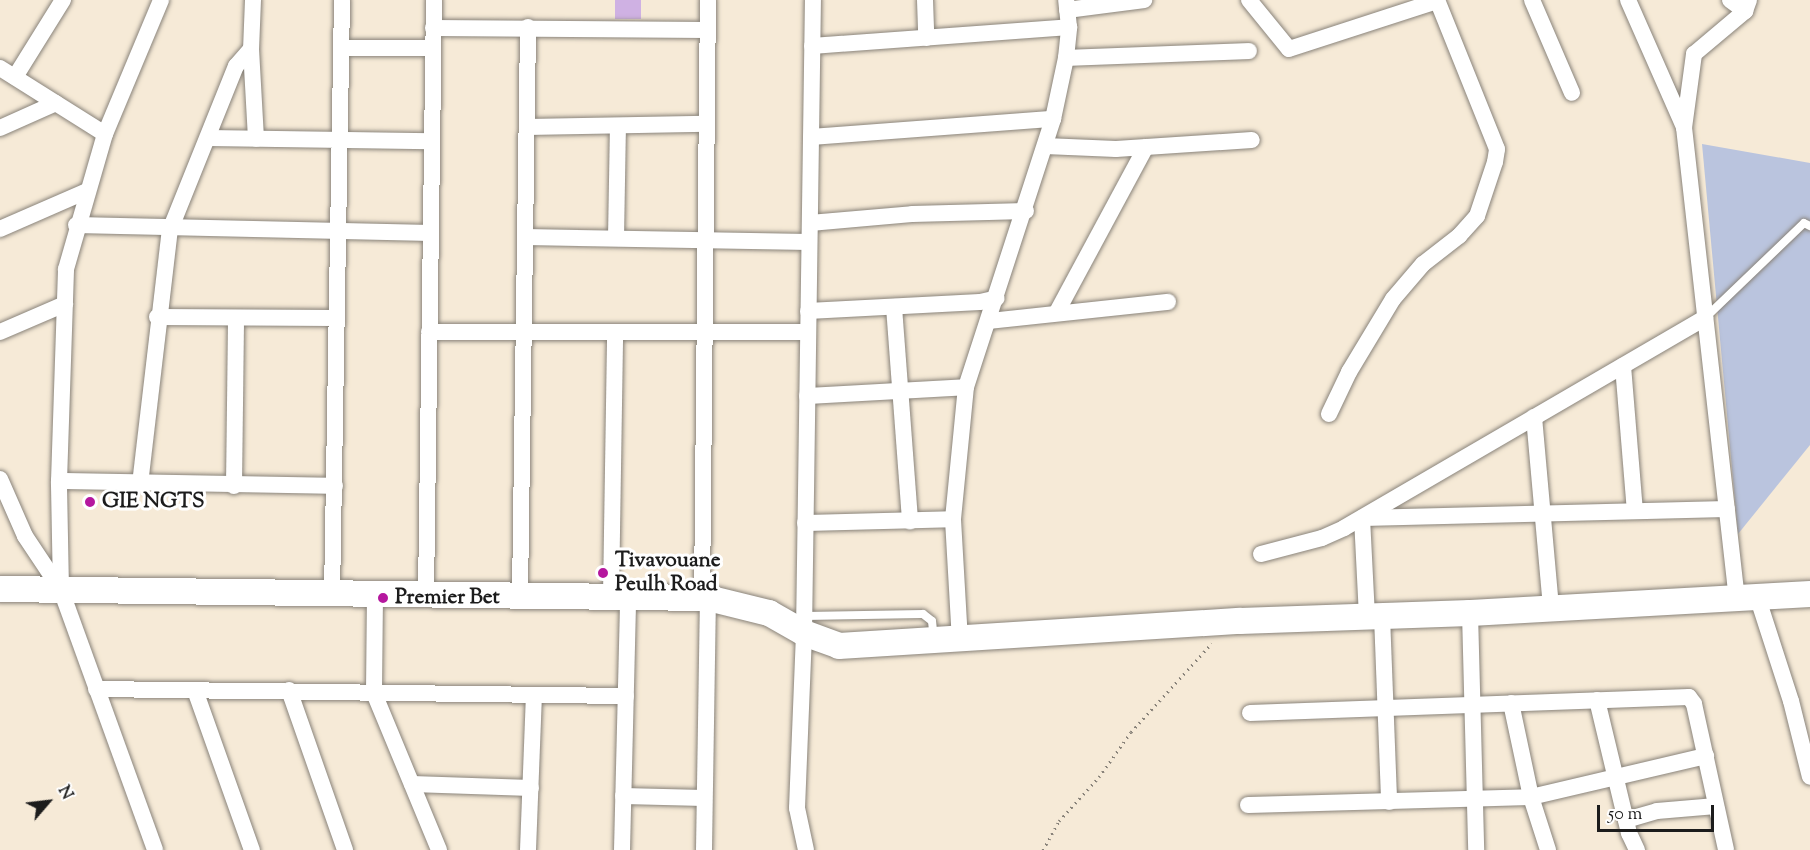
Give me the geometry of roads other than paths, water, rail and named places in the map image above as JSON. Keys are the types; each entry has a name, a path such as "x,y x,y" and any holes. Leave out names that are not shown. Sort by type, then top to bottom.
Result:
{"main road":[{"path":"0,589 332,596 520,594 705,598 769,613 804,625 839,646 960,641 1240,621 1470,613 1810,594"}],"street":[{"path":"15,77 63,0"},
{"path":"61,590 59,481 66,269 76,225 105,134 161,0"},
{"path":"253,0 250,49 256,139"},
{"path":"332,596 342,0"},
{"path":"426,595 434,0"},
{"path":"704,850 708,0"},
{"path":"806,850 797,808 804,625 813,0"},
{"path":"924,0 926,38"},
{"path":"960,641 953,519 966,387 1026,211 1053,119 1066,58 1069,27 1067,5 1144,0"},
{"path":"1249,0 1289,49 1437,0 1497,148 1495,162 1477,216 1423,264 1393,299 1354,362 1329,414"},
{"path":"1532,0 1572,93"},
{"path":"1628,0 1684,128"},
{"path":"1730,0 1747,5"},
{"path":"1747,5 1694,54 1684,128 1726,509 1748,599 1787,687 1810,777"},
{"path":"520,594 528,27"},
{"path":"812,45 1069,27"},
{"path":"433,28 707,30"},
{"path":"341,48 433,48"},
{"path":"140,484 157,317 170,230 236,66 250,49"},
{"path":"1066,58 1249,51"},
{"path":"0,68 105,134"},
{"path":"0,128 56,103"},
{"path":"811,137 1053,119"},
{"path":"527,127 707,124"},
{"path":"616,238 618,127"},
{"path":"208,138 432,141"},
{"path":"1045,146 1146,147 1252,140"},
{"path":"1057,312 1146,147"},
{"path":"0,229 87,191"},
{"path":"810,223 912,214 1026,211"},
{"path":"76,225 170,230 431,233"},
{"path":"525,237 809,242"},
{"path":"808,311 894,307 996,298"},
{"path":"989,321 1168,302"},
{"path":"0,332 65,304"},
{"path":"894,307 910,521"},
{"path":"157,317 335,318"},
{"path":"234,486 236,318"},
{"path":"1261,554 1322,538 1362,518 1705,318"},
{"path":"429,332 808,332"},
{"path":"615,332 619,596 626,696 622,850"},
{"path":"1623,366 1635,511"},
{"path":"807,396 966,387"},
{"path":"1534,417 1551,609"},
{"path":"0,479 25,536 61,590 155,850"},
{"path":"59,481 234,486 335,486"},
{"path":"1362,518 1726,509"},
{"path":"1362,518 1385,708 1389,802"},
{"path":"806,523 953,519"},
{"path":"375,595 374,693 439,850"},
{"path":"1470,613 1476,850"},
{"path":"96,689 196,693 289,690 626,696"},
{"path":"289,690 345,850"},
{"path":"196,693 252,850"},
{"path":"528,850 534,695"},
{"path":"1250,713 1689,697 1706,756 1726,850"},
{"path":"1598,700 1626,820 1637,850"},
{"path":"1511,703 1531,797 1548,850"},
{"path":"1248,806 1531,797 1616,779 1706,756"},
{"path":"412,784 531,788"},
{"path":"623,796 704,798"},
{"path":"1626,820 1657,812 1716,806"}],"lane":[{"path":"1705,318 1804,223 1810,226"}],"place":[{"name":"GIE NGTS","path":"90,502"},
{"name":"Tivavouane Peulh Road","path":"603,573"},
{"name":"Premier Bet","path":"383,598"}]}
